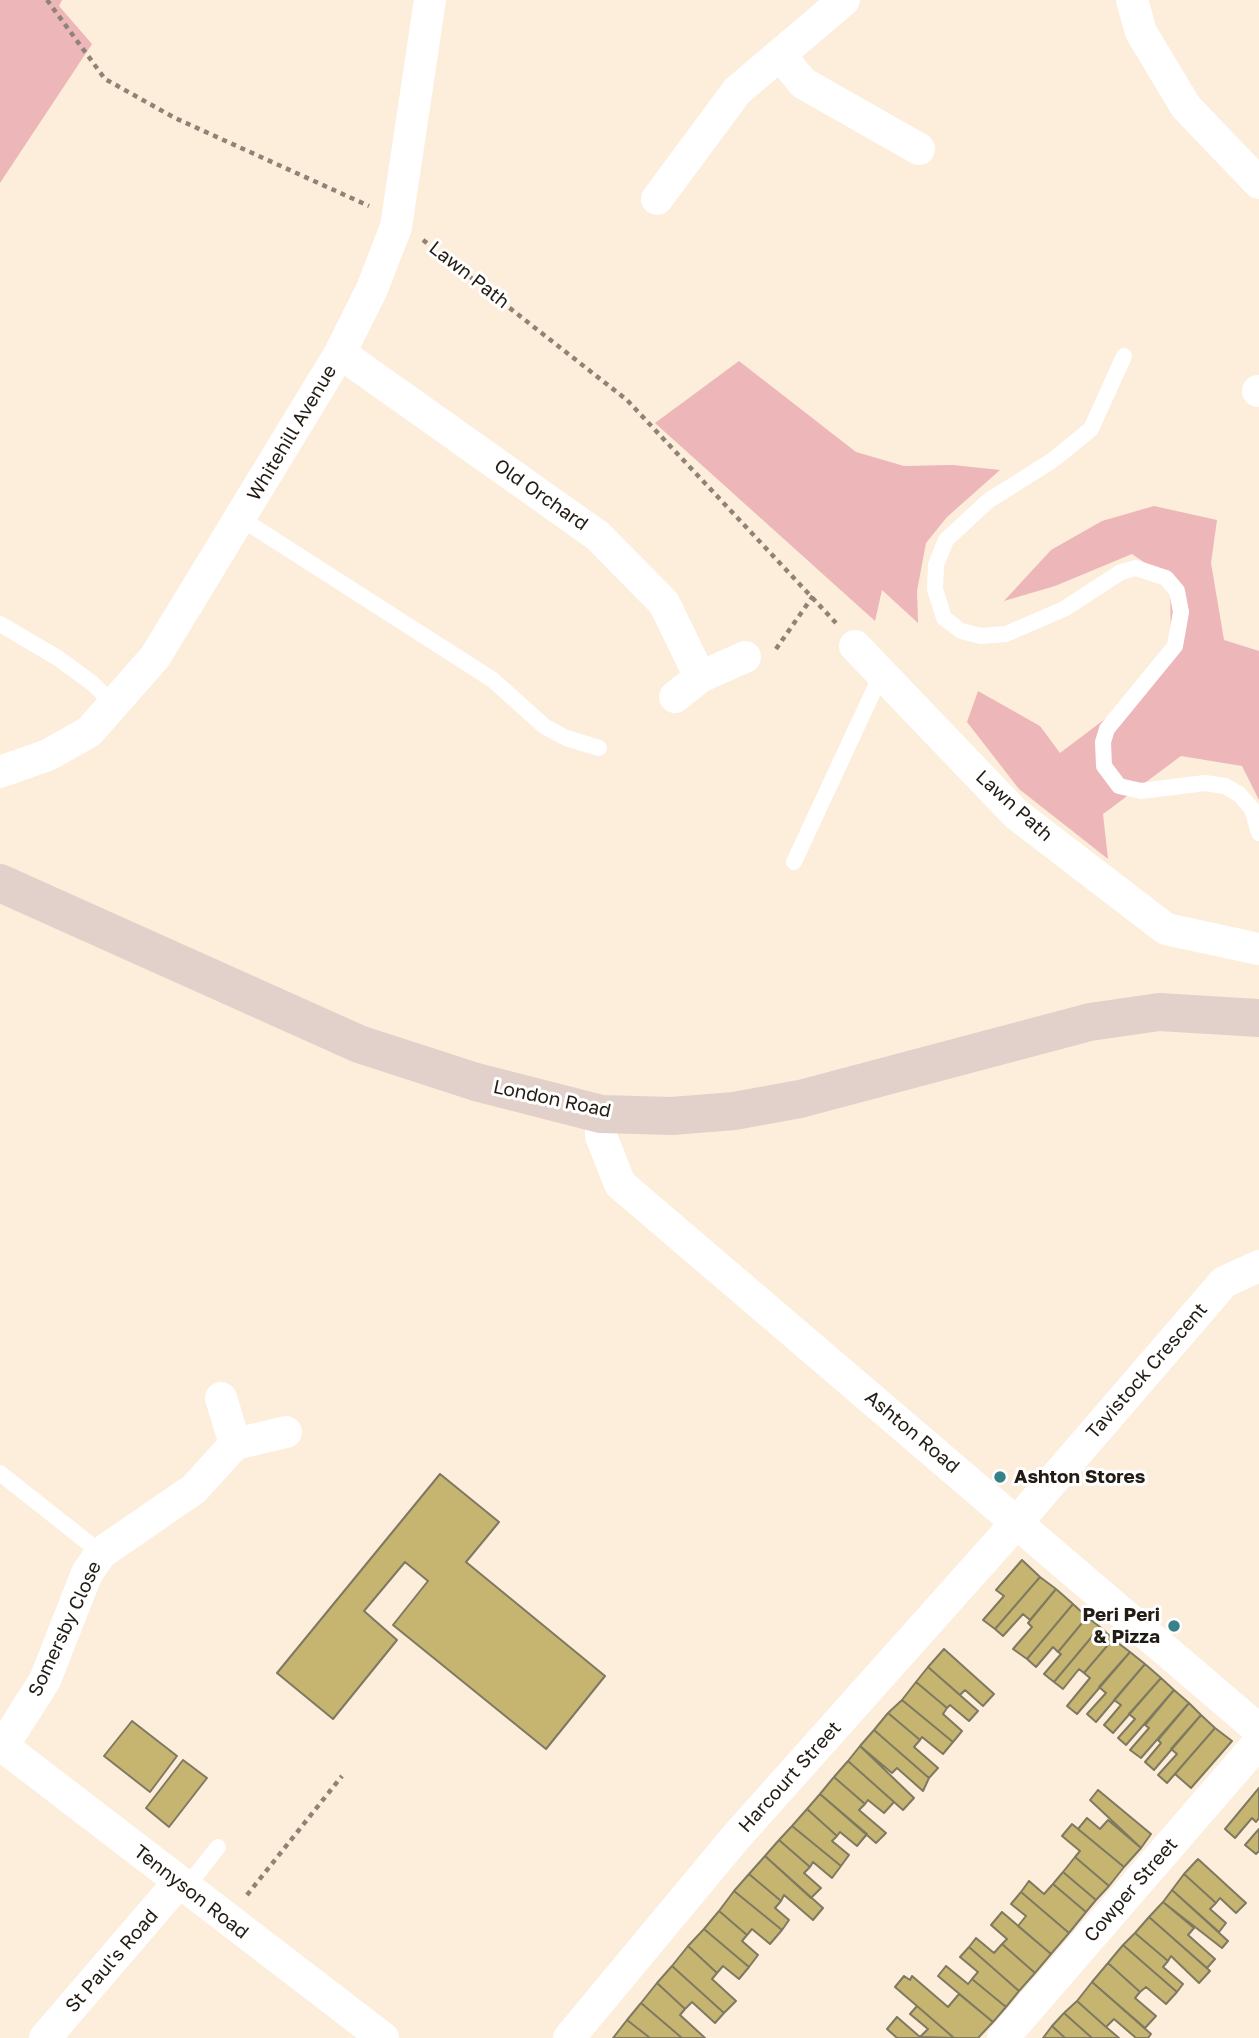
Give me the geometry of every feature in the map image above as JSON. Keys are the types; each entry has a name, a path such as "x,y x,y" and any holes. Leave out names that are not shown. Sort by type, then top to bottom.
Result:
{"street":[{"name":"Whitehill Avenue","path":"0,772 48,755 89,732 155,657 340,353 373,289 396,227 430,0"},
{"path":"657,199 737,91 844,0"},
{"path":"1132,0 1141,32 1186,107 1259,183"},
{"path":"781,56 803,83 919,149"},
{"name":"Old Orchard","path":"340,353 598,536 664,603 700,677"},
{"name":"Lawn Path","path":"855,646 1016,814 1166,929 1259,949"},
{"path":"675,697 700,677 745,657"},
{"name":"London Road","path":"0,883 359,1044 476,1083 601,1114 672,1116 734,1111 800,1099 1104,1020 1159,1013 1259,1018"},
{"name":"Ashton Road","path":"601,1114 601,1136 620,1184 1018,1521 1259,1730"},
{"name":"Tavistock Crescent","path":"1018,1521 1224,1282 1259,1266"},
{"path":"221,1398 235,1444 286,1432"},
{"name":"Somersby Close","path":"2,1745 45,1680 87,1573 101,1553 194,1489 235,1444"},
{"name":"Harcourt Street","path":"569,2038 736,1837 1018,1521"},
{"name":"Cowper Street","path":"1003,2038 1259,1742"},
{"name":"Tennyson Road","path":"2,1745 383,2038"},
{"name":"St Paul's Road","path":"45,2038 182,1886"}],"lane":[{"path":"1124,356 1091,429 1053,460 988,501 946,540 936,565 934,589 944,618 961,631 981,636 1006,634 1064,609 1121,572 1136,568 1166,578 1177,591 1181,612 1175,646 1107,729 1103,742 1104,766 1119,786 1141,790 1205,783 1225,786 1240,794 1252,809 1259,833"},
{"path":"240,519 494,680 544,726 566,738 599,748"},
{"path":"0,624 58,658 92,683 114,704"},
{"path":"794,862 881,675"},
{"path":"0,1472 101,1553"},
{"path":"182,1886 218,1847"}],"path":[{"name":"Lawn Path","path":"47,0 105,79 175,118 368,205 396,227 428,242 627,400 813,596 855,646"},
{"path":"745,657 777,649 813,596"},
{"path":"227,1920 342,1776"}],"shaded area":[{"path":"0,0 62,0 59,6 92,44 0,183"},
{"path":"739,361 856,452 904,466 953,465 1000,470 947,517 926,543 917,591 918,623 882,590 875,621 655,423"},
{"path":"1154,506 1217,520 1211,563 1224,640 1259,651 1259,800 1242,766 1181,756 1103,814 1108,859 1019,789 967,722 978,691 1040,726 1060,753 1113,713 1171,647 1170,580 1132,554 1055,586 1004,601 1051,550 1102,521"}],"building":[{"path":"440,1474 499,1522 466,1562 605,1676 546,1749 393,1625 428,1581 405,1562 364,1611 397,1640 333,1719 277,1673"},
{"path":"1022,1560 1040,1577 995,1629 983,1620 1004,1596 996,1590"},
{"path":"1040,1577 1056,1589 1030,1620 1023,1614 1003,1636 995,1629"},
{"path":"1056,1589 1073,1604 1027,1659 1013,1649 1032,1627 1028,1623"},
{"path":"1073,1604 1087,1617 1058,1652 1053,1647 1036,1667 1027,1659"},
{"path":"1087,1617 1100,1627 1054,1682 1044,1674"},
{"path":"1100,1627 1113,1639 1084,1673 1079,1669 1063,1689 1054,1682"},
{"path":"1113,1639 1130,1652 1077,1714 1067,1706 1090,1678 1084,1673"},
{"path":"944,1649 994,1694 983,1706 965,1690 960,1695 928,1667"},
{"path":"1130,1652 1145,1664 1096,1722 1087,1714 1106,1693 1099,1687"},
{"path":"1145,1664 1161,1678 1113,1733 1104,1725 1121,1705 1114,1700"},
{"path":"928,1667 978,1711 969,1721 950,1705 947,1708 916,1682"},
{"path":"1161,1678 1174,1690 1126,1745 1118,1738 1135,1719 1129,1714"},
{"path":"916,1682 947,1708 943,1714 962,1731 953,1742 902,1700"},
{"path":"1174,1690 1189,1703 1141,1758 1130,1750 1149,1728 1145,1725"},
{"path":"902,1700 953,1742 943,1754 922,1737 920,1740 888,1713"},
{"path":"1189,1703 1201,1715 1154,1770 1145,1762 1161,1743 1158,1740"},
{"path":"888,1713 920,1740 914,1747 938,1768 929,1778 874,1730"},
{"path":"1201,1715 1215,1728 1167,1783 1158,1775 1177,1754 1171,1749"},
{"path":"132,1721 177,1756 150,1792 104,1756"},
{"path":"1215,1728 1232,1741 1191,1788 1175,1774"},
{"path":"874,1730 929,1778 923,1791 897,1768 892,1773 860,1746"},
{"path":"860,1746 914,1798 903,1810 848,1761"},
{"path":"183,1760 207,1778 169,1827 146,1808"},
{"path":"848,1761 894,1802 884,1813 868,1800 865,1804 834,1777"},
{"path":"834,1777 865,1804 859,1810 886,1833 876,1843 820,1794"},
{"path":"1259,1788 1259,1818 1256,1822 1252,1818 1235,1838 1225,1829"},
{"path":"1098,1790 1151,1834 1141,1848 1090,1800"},
{"path":"820,1794 867,1834 857,1846 840,1832 837,1836 807,1809"},
{"path":"807,1809 837,1836 832,1841 849,1855 841,1866 792,1826"},
{"path":"1087,1818 1100,1829 1108,1820 1141,1848 1124,1867 1078,1829"},
{"path":"1072,1824 1124,1867 1109,1886 1075,1857 1080,1851 1062,1836"},
{"path":"792,1826 841,1866 832,1878 813,1862 810,1867 779,1840"},
{"path":"1259,1829 1259,1851 1256,1854 1245,1845"},
{"path":"779,1840 810,1867 804,1873 821,1888 811,1898 765,1856"},
{"path":"765,1856 823,1908 813,1920 784,1895 781,1901 749,1874"},
{"path":"1075,1857 1109,1886 1096,1900 1063,1872"},
{"path":"1198,1859 1246,1903 1236,1913 1220,1898 1216,1903 1184,1874"},
{"path":"1063,1872 1096,1900 1086,1912 1053,1884"},
{"path":"749,1874 781,1901 775,1908 789,1920 782,1930 734,1891"},
{"path":"1184,1874 1216,1903 1210,1909 1226,1923 1219,1932 1172,1890"},
{"path":"1029,1881 1044,1894 1053,1884 1086,1912 1069,1933 1021,1892"},
{"path":"1172,1890 1228,1941 1222,1948 1163,1902"},
{"path":"734,1891 782,1930 770,1944 752,1929 747,1935 719,1911"},
{"path":"1021,1892 1069,1933 1051,1954 1018,1926 1026,1916 1011,1904"},
{"path":"1163,1902 1194,1928 1188,1935 1215,1959 1207,1968 1149,1917"},
{"path":"719,1911 747,1935 742,1941 758,1955 749,1967 704,1929"},
{"path":"1002,1912 1051,1954 1035,1973 1002,1944 1007,1939 991,1925"},
{"path":"1149,1917 1210,1971 1199,1983 1171,1956 1168,1961 1135,1933"},
{"path":"704,1929 749,1967 739,1979 723,1966 717,1973 688,1946"},
{"path":"1135,1933 1168,1961 1163,1967 1183,1984 1177,1992 1123,1945"},
{"path":"976,1938 994,1953 1002,1944 1035,1973 1019,1991 969,1947"},
{"path":"1123,1945 1177,1992 1166,2004 1146,1987 1140,1992 1108,1963"},
{"path":"688,1946 717,1973 712,1979 736,2001 724,2013 672,1966"},
{"path":"969,1947 1019,1991 1006,2007 972,1979 978,1972 960,1957"},
{"path":"1108,1963 1140,1992 1135,1998 1156,2016 1145,2028 1092,1982"},
{"path":"672,1966 724,2013 715,2023 692,2002 685,2009 657,1983"},
{"path":"946,1966 968,1984 972,1979 1006,2007 993,2022 938,1976"},
{"path":"904,1976 910,1980 912,1976 948,2007 959,1994 993,2022 978,2038 954,2038 895,1987"},
{"path":"1092,1982 1151,2034 1148,2038 1136,2038 1114,2019 1106,2027 1077,2001"},
{"path":"657,1983 685,2009 680,2015 705,2038 682,2038 641,2003"},
{"path":"1077,2001 1119,2038 1092,2038 1064,2013"},
{"path":"641,2003 682,2038 650,2038 627,2020"},
{"path":"917,2006 954,2038 920,2037 928,2029 910,2014"},
{"path":"1064,2013 1092,2038 1065,2038 1052,2026"},
{"path":"897,2017 921,2038 897,2038 887,2029"},
{"path":"627,2020 650,2038 613,2038"},
{"path":"1052,2026 1065,2038 1043,2038"}],"place":[{"name":"Ashton Stores","path":"1000,1477"},
{"name":"Peri Peri & Pizza","path":"1174,1626"}]}
